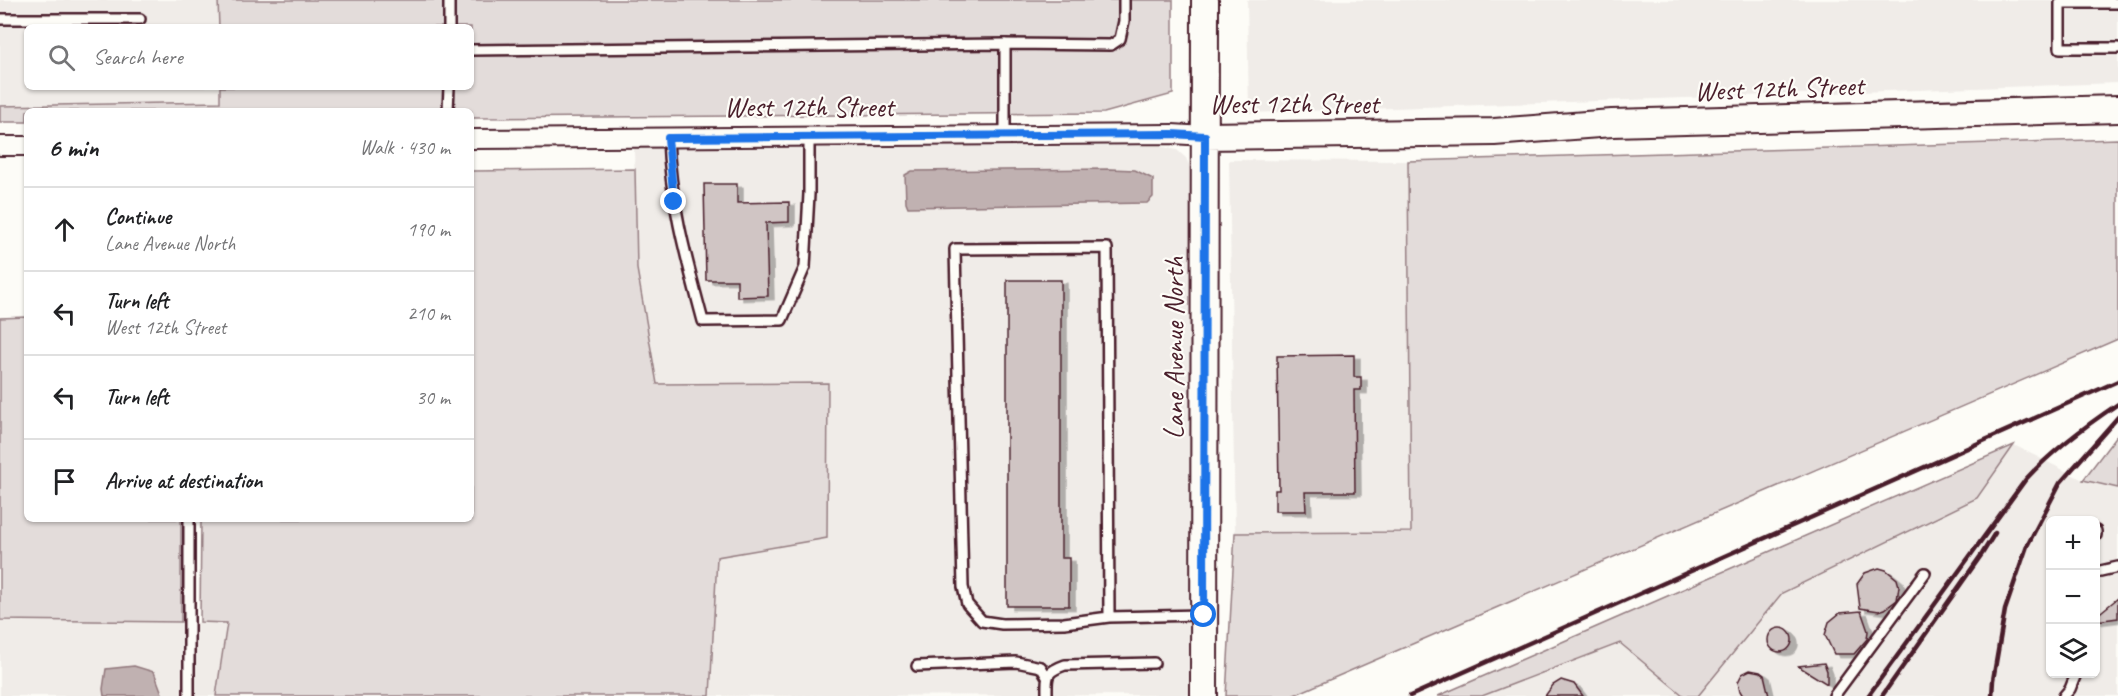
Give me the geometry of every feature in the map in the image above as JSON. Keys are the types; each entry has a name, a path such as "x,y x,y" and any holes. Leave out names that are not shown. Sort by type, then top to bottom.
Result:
{"street":[{"name":"Lane Avenue North","path":"1204,696 1205,0"},
{"name":"West 12th Street","path":"474,139 1172,134 1205,136 1494,132 1612,123 2118,109"},
{"path":"0,146 24,146"}],"lane":[{"path":"449,0 449,24"},
{"path":"474,50 1005,44 1111,45 1120,39 1124,21 1124,0"},
{"path":"2118,3 2060,3 2060,48 2118,48"},
{"path":"0,19 140,19"},
{"path":"1005,44 1005,136"},
{"path":"448,90 448,108"},
{"path":"668,138 679,228 703,321 782,320 806,267 809,138"},
{"path":"1109,617 1107,248 955,249 963,587 967,603 982,621 1002,624 1064,623 1109,617 1204,615"},
{"path":"189,522 189,696"},
{"path":"2100,571 2118,567"},
{"path":"1834,696 1925,573"},
{"path":"917,666 1016,662 1041,667 1047,677 1047,696"},
{"path":"1047,677 1052,670 1065,665 1154,663"},
{"path":"2064,696 2074,678"}],"shaded area":[{"path":"0,0 218,0 219,24 24,24 24,90 220,90 220,102 0,106"},
{"path":"218,0 1173,0 1173,94 1104,113 474,118 474,108 24,108 24,122 0,122 0,106 220,102 220,90 474,90 474,24 219,24"},
{"path":"1247,0 2118,0 2118,83 1249,113"},
{"path":"2118,139 2118,339 1292,696 1226,696 1235,533 1411,532 1408,161"},
{"path":"1160,146 1177,150 1186,158 1192,172 1190,695 710,696 717,557 828,383 657,384 637,269 634,148"},
{"path":"1229,160 1408,161 1411,533 1235,533"},
{"path":"635,169 637,269 657,384 828,383 827,538 717,557 710,696 216,696 227,623 200,622 201,522 474,522 474,171"},
{"path":"1135,170 1153,179 1153,197 1147,203 908,207 906,202 905,175 912,171"},
{"path":"24,317 24,522 181,522 181,622 0,620 0,318"},
{"path":"2118,434 2118,488 2083,480"},
{"path":"2014,445 2083,480 2118,488 2118,696 1698,696 1782,593 1977,498"},
{"path":"2014,445 1977,498 1782,593 1698,696 1684,696 1620,643 1482,696 1438,696"},
{"path":"0,620 227,623 216,696 163,696 163,692 103,689 104,696 0,696"},
{"path":"1620,643 1684,696 1482,696"},
{"path":"134,666 154,672 163,696 104,696 106,669"}],"building":[{"path":"704,184 737,184 737,203 789,202 789,222 766,223 768,296 737,297 737,280 706,280"},
{"path":"1007,280 1061,280 1061,558 1069,558 1069,606 1007,606"},
{"path":"1354,355 1354,377 1361,377 1361,390 1354,390 1355,492 1305,492 1306,511 1275,511 1275,490 1279,490 1277,356"},
{"path":"1879,568 1886,570 1897,579 1899,586 1897,600 1879,611 1860,608 1857,584 1865,573"},
{"path":"2118,598 2118,618 2100,620 2100,613"},
{"path":"1861,611 1868,631 1867,639 1854,654 1834,654 1825,635 1829,622 1840,613"},
{"path":"1780,628 1789,631 1792,640 1789,649 1780,652 1771,649 1768,640 1771,631"},
{"path":"1824,663 1827,671 1827,684 1798,666"},
{"path":"1750,670 1764,675 1769,696 1743,696 1738,682 1742,674"},
{"path":"1561,680 1574,684 1583,696 1545,696 1553,685"}],"railway":[{"path":"1410,696 2118,381"},
{"path":"1868,696 2026,479 2070,439 2118,404"},
{"path":"1992,696 2005,610 2027,546 2060,483 2118,417"},
{"path":"1882,696 1995,533"}],"route":[{"path":"674,202 668,138 1172,134 1205,136 1204,615"}]}
